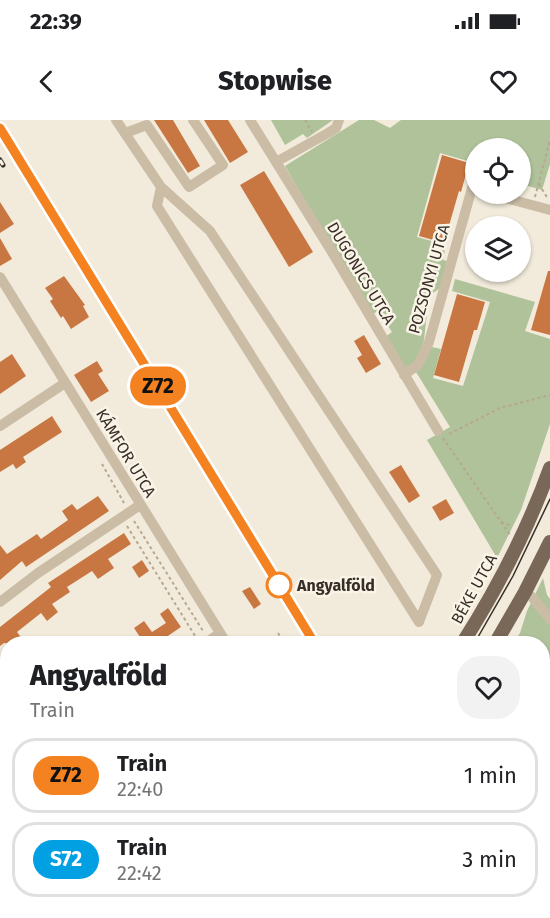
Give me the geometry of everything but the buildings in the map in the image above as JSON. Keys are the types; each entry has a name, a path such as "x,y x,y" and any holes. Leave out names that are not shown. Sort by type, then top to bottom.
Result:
{"main road":[{"path":"513,544 550,468"},
{"path":"500,636 550,542"},
{"name":"BÉKE UTCA","path":"467,636 478,618 513,544"}],"street":[{"path":"116,120 161,187 210,231 437,575 419,622 157,206 161,187"},
{"path":"125,133 147,125 189,187 223,165 193,120"},
{"name":"DUGONICS UTCA","path":"250,120 438,431"},
{"path":"276,162 336,128 339,120"},
{"name":"POZSONYI UTCA","path":"404,375 418,365 429,342 468,204"},
{"path":"528,204 550,210"},
{"name":"KÁMFOR UTCA","path":"1,281 222,636"},
{"path":"0,426 65,383"},
{"path":"0,602 38,573 140,505"},
{"path":"525,592 550,619"},
{"path":"215,636 220,633"}],"path":[{"path":"532,205 550,140"},
{"path":"539,184 550,201"},
{"path":"438,431 447,435 500,408 550,395"},
{"path":"438,431 501,522 513,544"},
{"path":"121,518 197,636"},
{"path":"501,522 516,528"}],"green space":[{"path":"271,120 333,120 307,138 303,134 285,145"},
{"path":"359,120 374,120 390,128 401,120 550,120 550,164 542,190 531,187 531,138 465,138 465,160 440,153 417,237 446,245 443,260 447,261 440,288 429,296 424,340 417,361 405,368 385,337 392,332 378,311 371,315 285,166"},
{"path":"455,279 535,302 525,331 550,339 550,424 521,510 497,558 427,440 450,427 416,372 432,347 441,349 433,378 463,386 490,302 452,291"},
{"path":"543,578 550,599 550,636 518,636"}],"tram line":[{"path":"479,636 513,576 550,499"}],"railway":[{"path":"0,128 310,636"},
{"path":"0,160 3,165"}],"train":[{"name":"Z72","path":"0,128 310,636"}],"place":[{"name":"Angyalföld","path":"279,585"}]}
